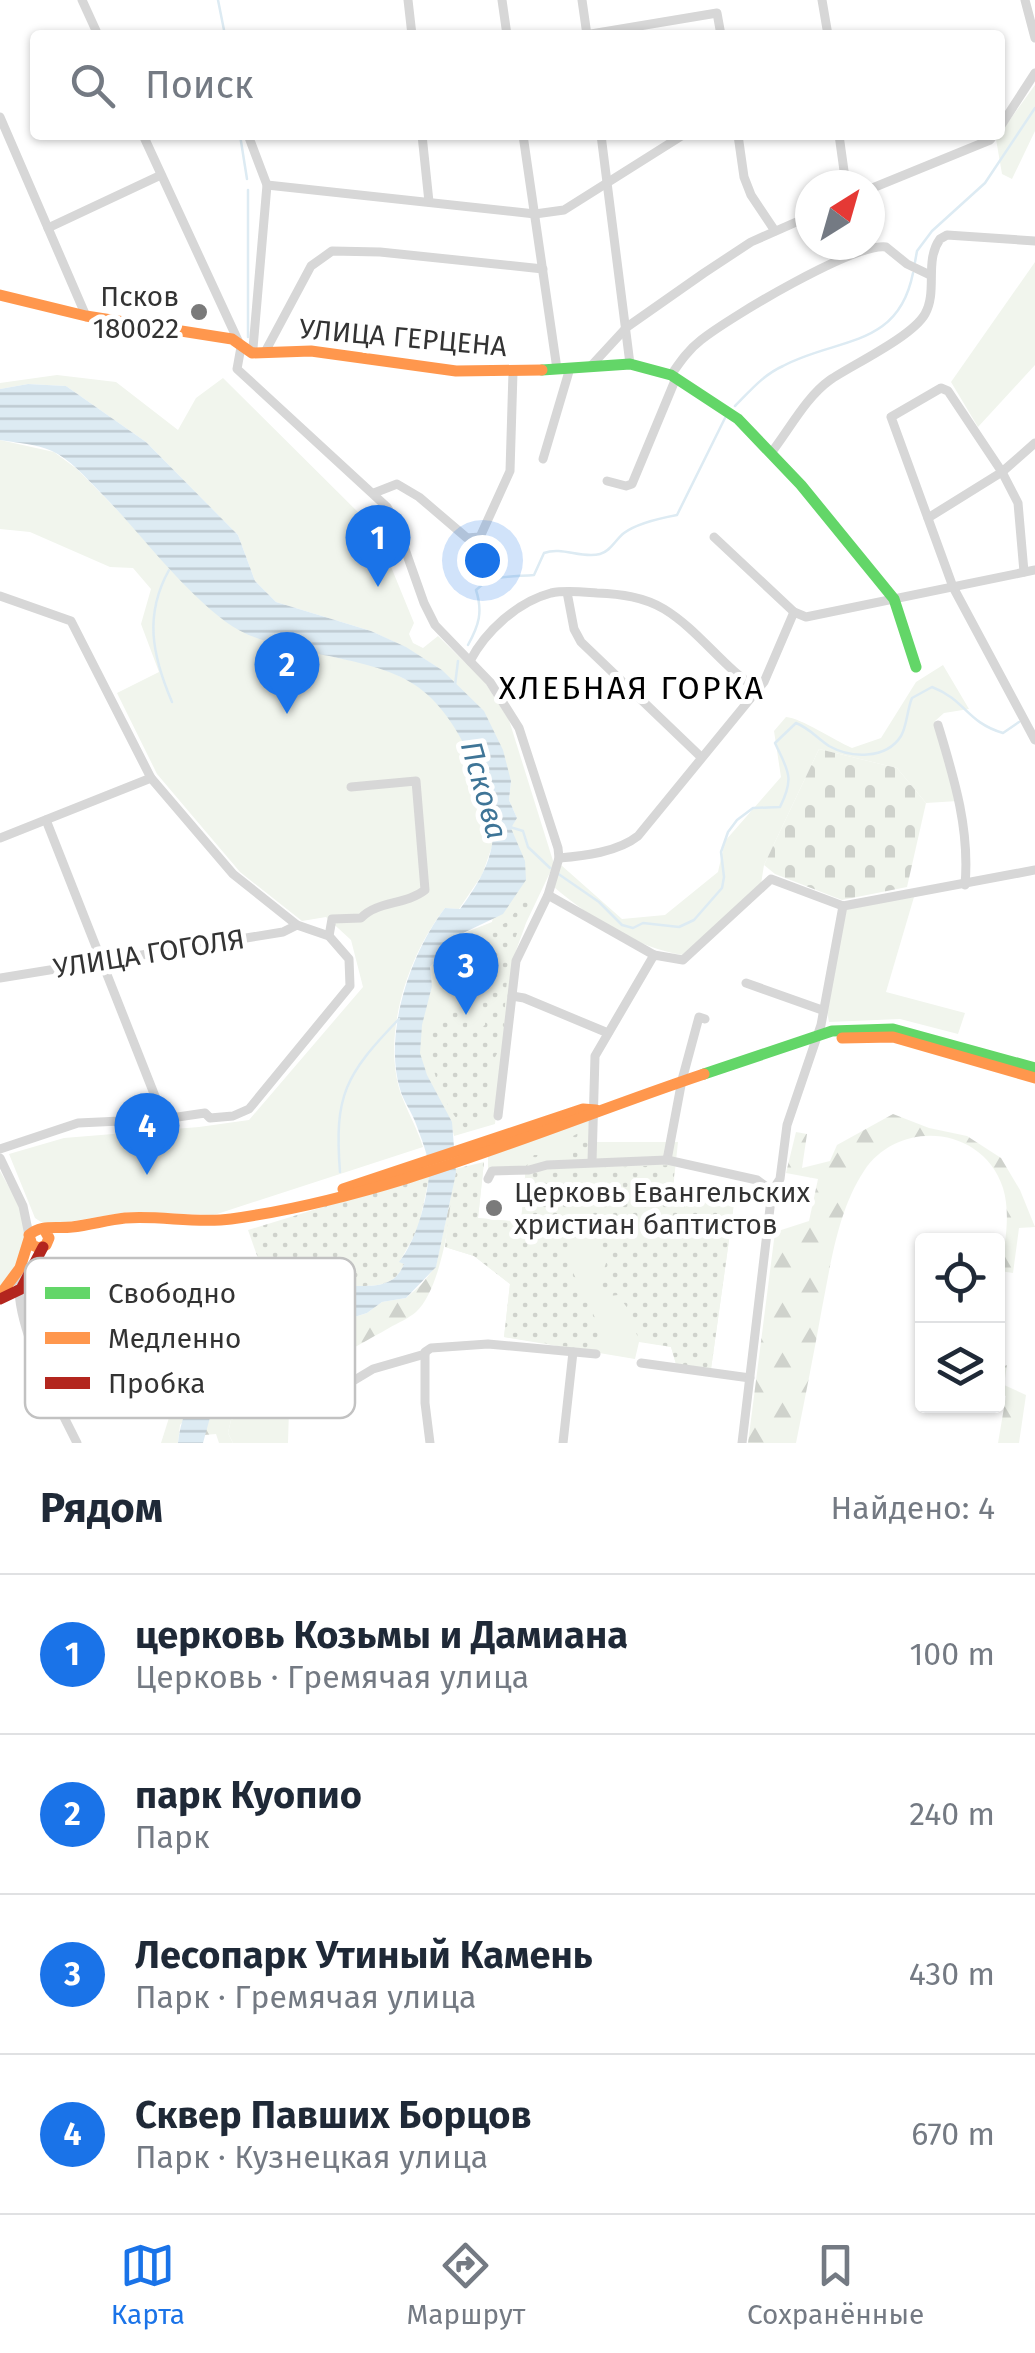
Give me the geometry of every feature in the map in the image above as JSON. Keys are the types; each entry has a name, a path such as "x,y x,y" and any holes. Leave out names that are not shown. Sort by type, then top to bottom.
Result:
{"street":[{"path":"82,0 96,30"},
{"path":"408,0 411,30"},
{"path":"502,0 506,30"},
{"path":"582,0 586,30"},
{"path":"822,0 827,30"},
{"path":"1025,0 1035,38"},
{"path":"617,30 717,13 720,30"},
{"path":"1005,119 1035,72"},
{"path":"0,117 86,316"},
{"path":"145,140 253,350"},
{"path":"250,140 267,184 253,350"},
{"path":"423,140 429,202"},
{"path":"524,140 543,269 564,369 543,459"},
{"path":"601,140 630,364"},
{"path":"267,184 535,214 564,210 674,140"},
{"path":"739,140 744,177 775,231"},
{"path":"840,140 844,170"},
{"path":"885,183 990,140"},
{"path":"48,228 161,176"},
{"path":"591,366 627,328 751,242 795,222"},
{"path":"771,453 828,381 888,344 925,314 936,244 943,236 1035,241"},
{"path":"885,247 907,264 930,274"},
{"path":"498,1116 516,961 559,861 519,728 490,682 435,625 396,520 374,492 237,370 311,266 332,251 380,252 543,269"},
{"path":"607,480 632,484 686,354 702,339 765,299 838,260"},
{"name":"УЛИЦА ГЕРЦЕНА","path":"0,295 86,316 232,339 253,350 312,351 456,371 513,372 630,364 674,376 738,419 894,600"},
{"path":"374,492 397,484 419,497 467,538 480,538 510,470 513,372"},
{"path":"714,537 794,612 806,617 894,600 953,587 1030,571 1018,503 948,391 942,388 891,417 953,587 1035,740"},
{"path":"928,518 1002,472 1035,443"},
{"path":"568,592 574,629 581,642 701,757"},
{"path":"468,660 486,634 544,595 612,593 648,600 680,620 731,670 759,690"},
{"path":"0,596 70,621 151,778 233,874 298,925 329,936 350,959 350,986 250,1109 233,1116 210,1118 205,1113 78,1123 0,1149"},
{"path":"894,600 916,667"},
{"path":"559,861 630,842 759,690 794,612"},
{"path":"938,725 967,846 965,885"},
{"path":"0,838 151,778"},
{"path":"329,936 332,919 361,918 367,911 415,898 425,890 416,781 351,787"},
{"path":"46,820 164,1119"},
{"path":"549,891 654,954 684,960 770,879 843,906 1035,870"},
{"path":"742,1443 772,1191 780,1179 787,1125 821,1037 822,1010 843,906"},
{"name":"УЛИЦА ГОГОЛЯ","path":"0,978 283,932 298,925"},
{"path":"592,1162 596,1056 654,954"},
{"path":"746,983 822,1010"},
{"path":"512,996 608,1033"},
{"path":"667,1160 682,1080 699,1017 705,1019"},
{"path":"39,1236 127,1218 230,1220 272,1213 832,1031 893,1028 1035,1068"},
{"path":"821,1037 893,1037 1035,1078"},
{"path":"0,1158 39,1236 31,1258"},
{"path":"488,1179 492,1171 667,1160 757,1180 772,1191"},
{"path":"25,1273 25,1318"},
{"path":"0,1297 23,1278"},
{"path":"0,1297 23,1278"},
{"path":"355,1379 372,1368 440,1346 488,1344 596,1354"},
{"path":"563,1443 573,1352"},
{"path":"425,1353 430,1443"},
{"path":"640,1363 750,1378"},
{"path":"65,1418 77,1443"}],"green space":[{"path":"1035,85 1035,131 1012,179 1002,174 996,140 1005,140 1005,127"},
{"path":"1035,262 1035,365 978,427 951,382"},
{"path":"57,375 116,382 178,430 196,398 223,378 376,530 414,623 409,634 413,643 423,648 438,636 484,681 509,720 554,864 513,959 495,1124 454,1136 423,1066 419,1044 430,967 459,935 492,922 511,827 517,818 509,800 511,781 442,670 371,631 276,602 255,581 238,535 146,442 66,386 28,384 0,389 0,383"},
{"path":"0,440 54,452 77,469 126,519 268,643 382,667 418,686 455,724 482,782 495,838 482,875 459,909 445,908 420,947 402,994 394,1042 395,1066 399,1088 423,1147 214,1215 127,1212 56,1224 35,1218 9,1154 64,1138 249,1120 363,987 351,940 326,917 302,921 240,872 157,774 117,693 159,672 141,624 151,589 133,568 110,567 30,532 0,529"},
{"path":"943,665 969,709 944,713 935,721 958,801 926,803 897,768 819,749 764,865 761,884 683,955 648,946 614,930 554,887 561,865 622,919 665,915 718,872 725,841 781,777 774,731 786,717 852,748 881,738 916,682"},
{"path":"819,749 897,768 926,803 907,887 842,900 775,874 764,865"},
{"path":"914,897 886,992 965,1013 958,1034 900,1019 829,1022 826,1006 845,908"},
{"path":"529,899 531,905 511,953 502,1042 485,1072 492,1092 490,1116 465,1128 455,1117 438,1082 430,1043 433,1027 442,1014 459,1008 469,1018 464,1040 485,1025 478,992 486,982 487,965 496,948 486,948 452,979 443,978 444,969 457,943 505,923"},
{"path":"893,1114 929,1128 967,1136 1001,1158 1035,1227 1019,1228 1013,1273 1005,1272 1007,1208 1003,1188 993,1167 978,1152 939,1136 898,1143 879,1154 855,1186 842,1220 796,1443 748,1443 775,1232 809,1221 818,1179 786,1173 796,1132 807,1134 802,1168 830,1161 837,1145"},
{"path":"593,1118 594,1142 678,1142 673,1189 685,1198 734,1204 711,1369 676,1364 671,1347 639,1342 635,1359 504,1337 510,1284 474,1256 445,1247 453,1186 484,1162 478,1218 521,1222 526,1166 488,1169 488,1156"},
{"path":"590,1127 588,1168 675,1165 673,1188 685,1201 685,1212 733,1212 711,1369 676,1364 671,1347 639,1341 628,1309 618,1295 602,1297 598,1287 607,1260 586,1231 596,1206 595,1195 578,1192 566,1205 577,1231 565,1256 600,1328 597,1351 504,1337 510,1284 474,1256 445,1247 455,1169 484,1162 478,1218 521,1222 526,1166 534,1155 542,1155 545,1172 573,1170 573,1136"},
{"path":"0,1171 29,1223 21,1263 0,1289"},
{"path":"430,1174 418,1229 400,1261 404,1264 390,1281 377,1285 355,1286 355,1258 258,1258 248,1230"},
{"path":"453,1186 438,1271 424,1302 407,1318 355,1347 355,1317 382,1302 406,1298 436,1266"},
{"path":"1005,1385 1026,1395 1019,1443 998,1443"},
{"path":"169,1418 186,1418 180,1425 178,1443 161,1443"},
{"path":"209,1418 236,1418 231,1420 228,1433 233,1443 219,1443 216,1434 204,1435"},
{"path":"289,1418 288,1443 233,1443 228,1433 231,1420"}],"shaded area":[{"path":"28,384 66,386 146,442 238,535 255,581 276,602 371,631 442,670 484,711 503,750 511,781 509,800 517,818 511,828 525,861 526,880 503,914 459,935 430,967 432,986 420,1053 452,1122 456,1173 436,1267 406,1298 382,1302 355,1317 355,1286 390,1281 400,1272 404,1264 399,1262 410,1244 425,1198 427,1157 403,1098 396,1067 398,1019 421,947 445,908 460,909 488,860 492,813 479,775 447,717 413,684 368,665 254,637 208,608 71,463 46,449 0,440 0,389"},
{"path":"184,1418 210,1418 203,1443 178,1443"}],"waterway":[{"path":"218,0 224,30"},
{"path":"915,262 917,251 932,231 985,183 1035,108"},
{"path":"241,140 247,179"},
{"path":"248,190 248,337"},
{"path":"735,406 776,370 880,328 894,316 905,298 913,273"},
{"path":"468,645 479,618 476,590 482,585 503,577 534,575 544,553 600,554 629,530 677,515 725,418"},
{"path":"169,570 156,603 154,635 172,702"},
{"path":"455,685 458,661"},
{"path":"557,873 599,902 622,925 679,927 694,920 722,888 721,852 737,820 753,808 780,807 788,774 775,743 796,723 838,750 877,753 901,736 912,698 932,687 1003,733 1019,722"},
{"name":"Пскова","path":"510,827 523,831 528,847 550,868"},
{"path":"340,1172 339,1123 347,1088 366,1056 399,1019"}],"traffic: fast":[{"path":"542,370 630,364 671,375 738,419 801,485 894,599 916,667"},
{"path":"704,1074 832,1031 893,1029 1035,1068"}],"traffic: slow":[{"path":"0,295 86,316 232,339 252,353 311,351 456,371 542,370"},
{"path":"842,1038 893,1037 1035,1078"},
{"path":"44,1229 49,1238 46,1245 32,1245 29,1235 44,1228 138,1217 231,1219 352,1194 471,1157 704,1074"},
{"path":"343,1189 583,1109 596,1110"},
{"path":"0,1295 20,1268 29,1239"}],"traffic: jam":[{"path":"37,1258 43,1247"},
{"path":"0,1299 21,1289 25,1281"}],"place":[{"name":"Псков 180022","path":"199,312"},
{"name":"церковь Козьмы и Дамиана","path":"378,587"},
{"name":"парк Куопио","path":"287,714"},
{"name":"Лесопарк Утиный Камень","path":"466,1015"},
{"name":"Сквер Павших Борцов","path":"147,1175"},
{"name":"Церковь Евангельских христиан баптистов","path":"494,1208"}],"district":[{"name":"ХЛЕБНАЯ ГОРКА","path":"632,688"}]}
